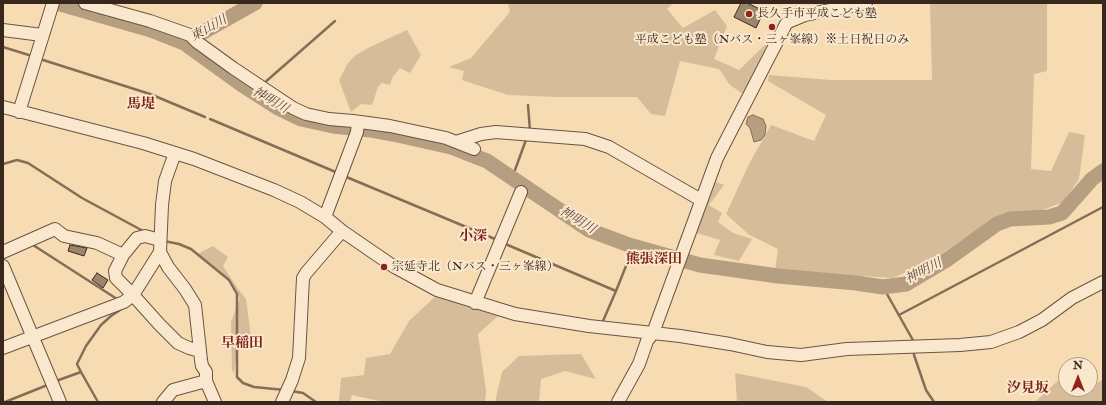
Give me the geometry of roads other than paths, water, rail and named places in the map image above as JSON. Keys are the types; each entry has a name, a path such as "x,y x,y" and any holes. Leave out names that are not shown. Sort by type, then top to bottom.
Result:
{"street":[{"path":"85,3 110,6 193,38 292,108 306,114 358,126 390,126 446,138 474,149"},
{"path":"618,402 639,364 647,341 653,333 717,158 788,22 805,15 866,3"},
{"path":"19,112 52,5"},
{"path":"3,30 42,36"},
{"path":"3,107 143,142 194,159 274,190 300,202 324,217 393,266 437,290 515,314 589,326 653,333 730,344 767,352 801,355 847,349 968,344 991,342 1019,332 1042,320 1072,298 1103,282"},
{"path":"324,217 358,126"},
{"path":"456,142 481,134 496,132 585,139 609,147 701,200"},
{"path":"175,153 165,181 160,246 168,267 196,305 202,366 206,372 206,381 215,402"},
{"path":"475,302 521,192"},
{"path":"3,252 55,229 64,236 97,243 123,255"},
{"path":"282,402 292,380 299,358 303,278 342,231"},
{"path":"160,246 145,236 137,238 123,255 115,271 116,278 178,343 200,351"},
{"path":"3,348 124,302 133,295 160,246"},
{"path":"3,266 60,402"},
{"path":"163,402 173,390 206,381"}],"waterway":[{"name":"神明川","path":"57,3 151,30 184,43 242,85 278,108 301,119 333,126 393,134 451,147 487,161 589,230 629,245 700,265 778,276 883,287 906,284 948,259 997,224 1010,219 1049,217 1062,213 1092,179 1103,171"},
{"name":"東山川","path":"184,43 255,3"},
{"path":"263,84 335,21"},
{"path":"3,47 32,56"},
{"path":"40,59 150,94 205,117"},
{"path":"528,105 530,131"},
{"path":"210,119 338,173"},
{"path":"515,170 527,137"},
{"path":"3,164 17,160 28,163 82,198 145,232"},
{"path":"344,176 495,239"},
{"path":"899,315 1103,207"},
{"path":"164,241 179,244 191,249 229,280 237,294 237,377 243,383 254,387 285,390"},
{"path":"503,243 616,291 603,321"},
{"path":"33,245 117,299"},
{"path":"616,291 630,256"},
{"path":"883,287 914,342"},
{"path":"56,381 81,372 77,364 86,346 101,325 123,308"},
{"path":"914,351 926,390 934,402"},
{"path":"81,372 98,402"},
{"path":"5,402 50,384"},
{"path":"291,391 303,393 316,402"}],"place":[{"name":"長久手市平成こども塾","path":"749,14"},
{"name":"平成こども塾（Nバス・三ヶ峯線）※土日祝日のみ","path":"772,27"},
{"name":"宗延寺北（Nバス・三ヶ峯線）","path":"384,267"}],"district":[{"name":"馬堤","path":"141,105"},
{"name":"小深","path":"473,237"},
{"name":"熊張深田","path":"654,260"},
{"name":"早稲田","path":"242,344"},
{"name":"汐見坂","path":"1028,389"}]}
